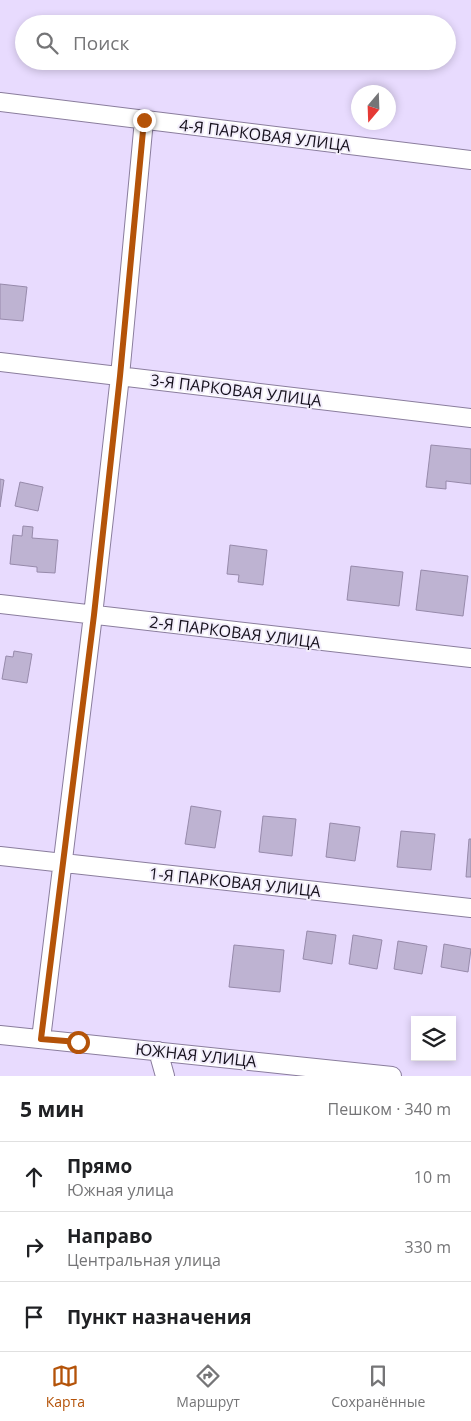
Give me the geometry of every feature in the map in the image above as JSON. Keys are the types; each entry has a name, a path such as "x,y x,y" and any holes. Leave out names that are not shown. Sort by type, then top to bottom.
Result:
{"street":[{"name":"4-Я ПАРКОВАЯ УЛИЦА","path":"0,102 471,160"},
{"path":"41,1039 94,615 120,376 144,120"},
{"name":"3-Я ПАРКОВАЯ УЛИЦА","path":"0,362 471,418"},
{"name":"2-Я ПАРКОВАЯ УЛИЦА","path":"0,604 471,658"},
{"name":"1-Я ПАРКОВАЯ УЛИЦА","path":"0,856 471,908"},
{"name":"ЮЖНАЯ УЛИЦА","path":"0,1035 392,1076"},
{"path":"158,1051 165,1076"}],"building":[{"path":"0,284 27,287 23,321 0,319"},
{"path":"431,445 471,449 471,484 446,481 446,489 426,487"},
{"path":"0,479 4,480 0,507"},
{"path":"20,482 43,487 38,511 15,506"},
{"path":"23,526 33,527 32,538 58,540 55,573 37,572 37,567 10,564 13,535 22,536"},
{"path":"230,545 267,550 263,585 238,582 239,575 227,574"},
{"path":"351,566 403,572 399,606 347,600"},
{"path":"421,570 468,576 463,616 416,610"},
{"path":"14,651 32,654 27,683 2,679 6,656 13,657"},
{"path":"191,806 221,811 215,848 185,844"},
{"path":"263,816 296,819 292,856 259,852"},
{"path":"330,823 360,827 355,861 326,857"},
{"path":"401,831 435,834 431,870 397,867"},
{"path":"469,839 471,839 471,877 466,877"},
{"path":"307,931 336,935 332,964 303,959"},
{"path":"353,935 382,940 377,969 349,964"},
{"path":"398,941 427,946 422,974 394,969"},
{"path":"444,944 471,949 468,972 441,967"},
{"path":"234,945 284,950 280,992 229,987"}],"route":[{"path":"78,1042 41,1039 94,615 120,376 144,120"}]}
